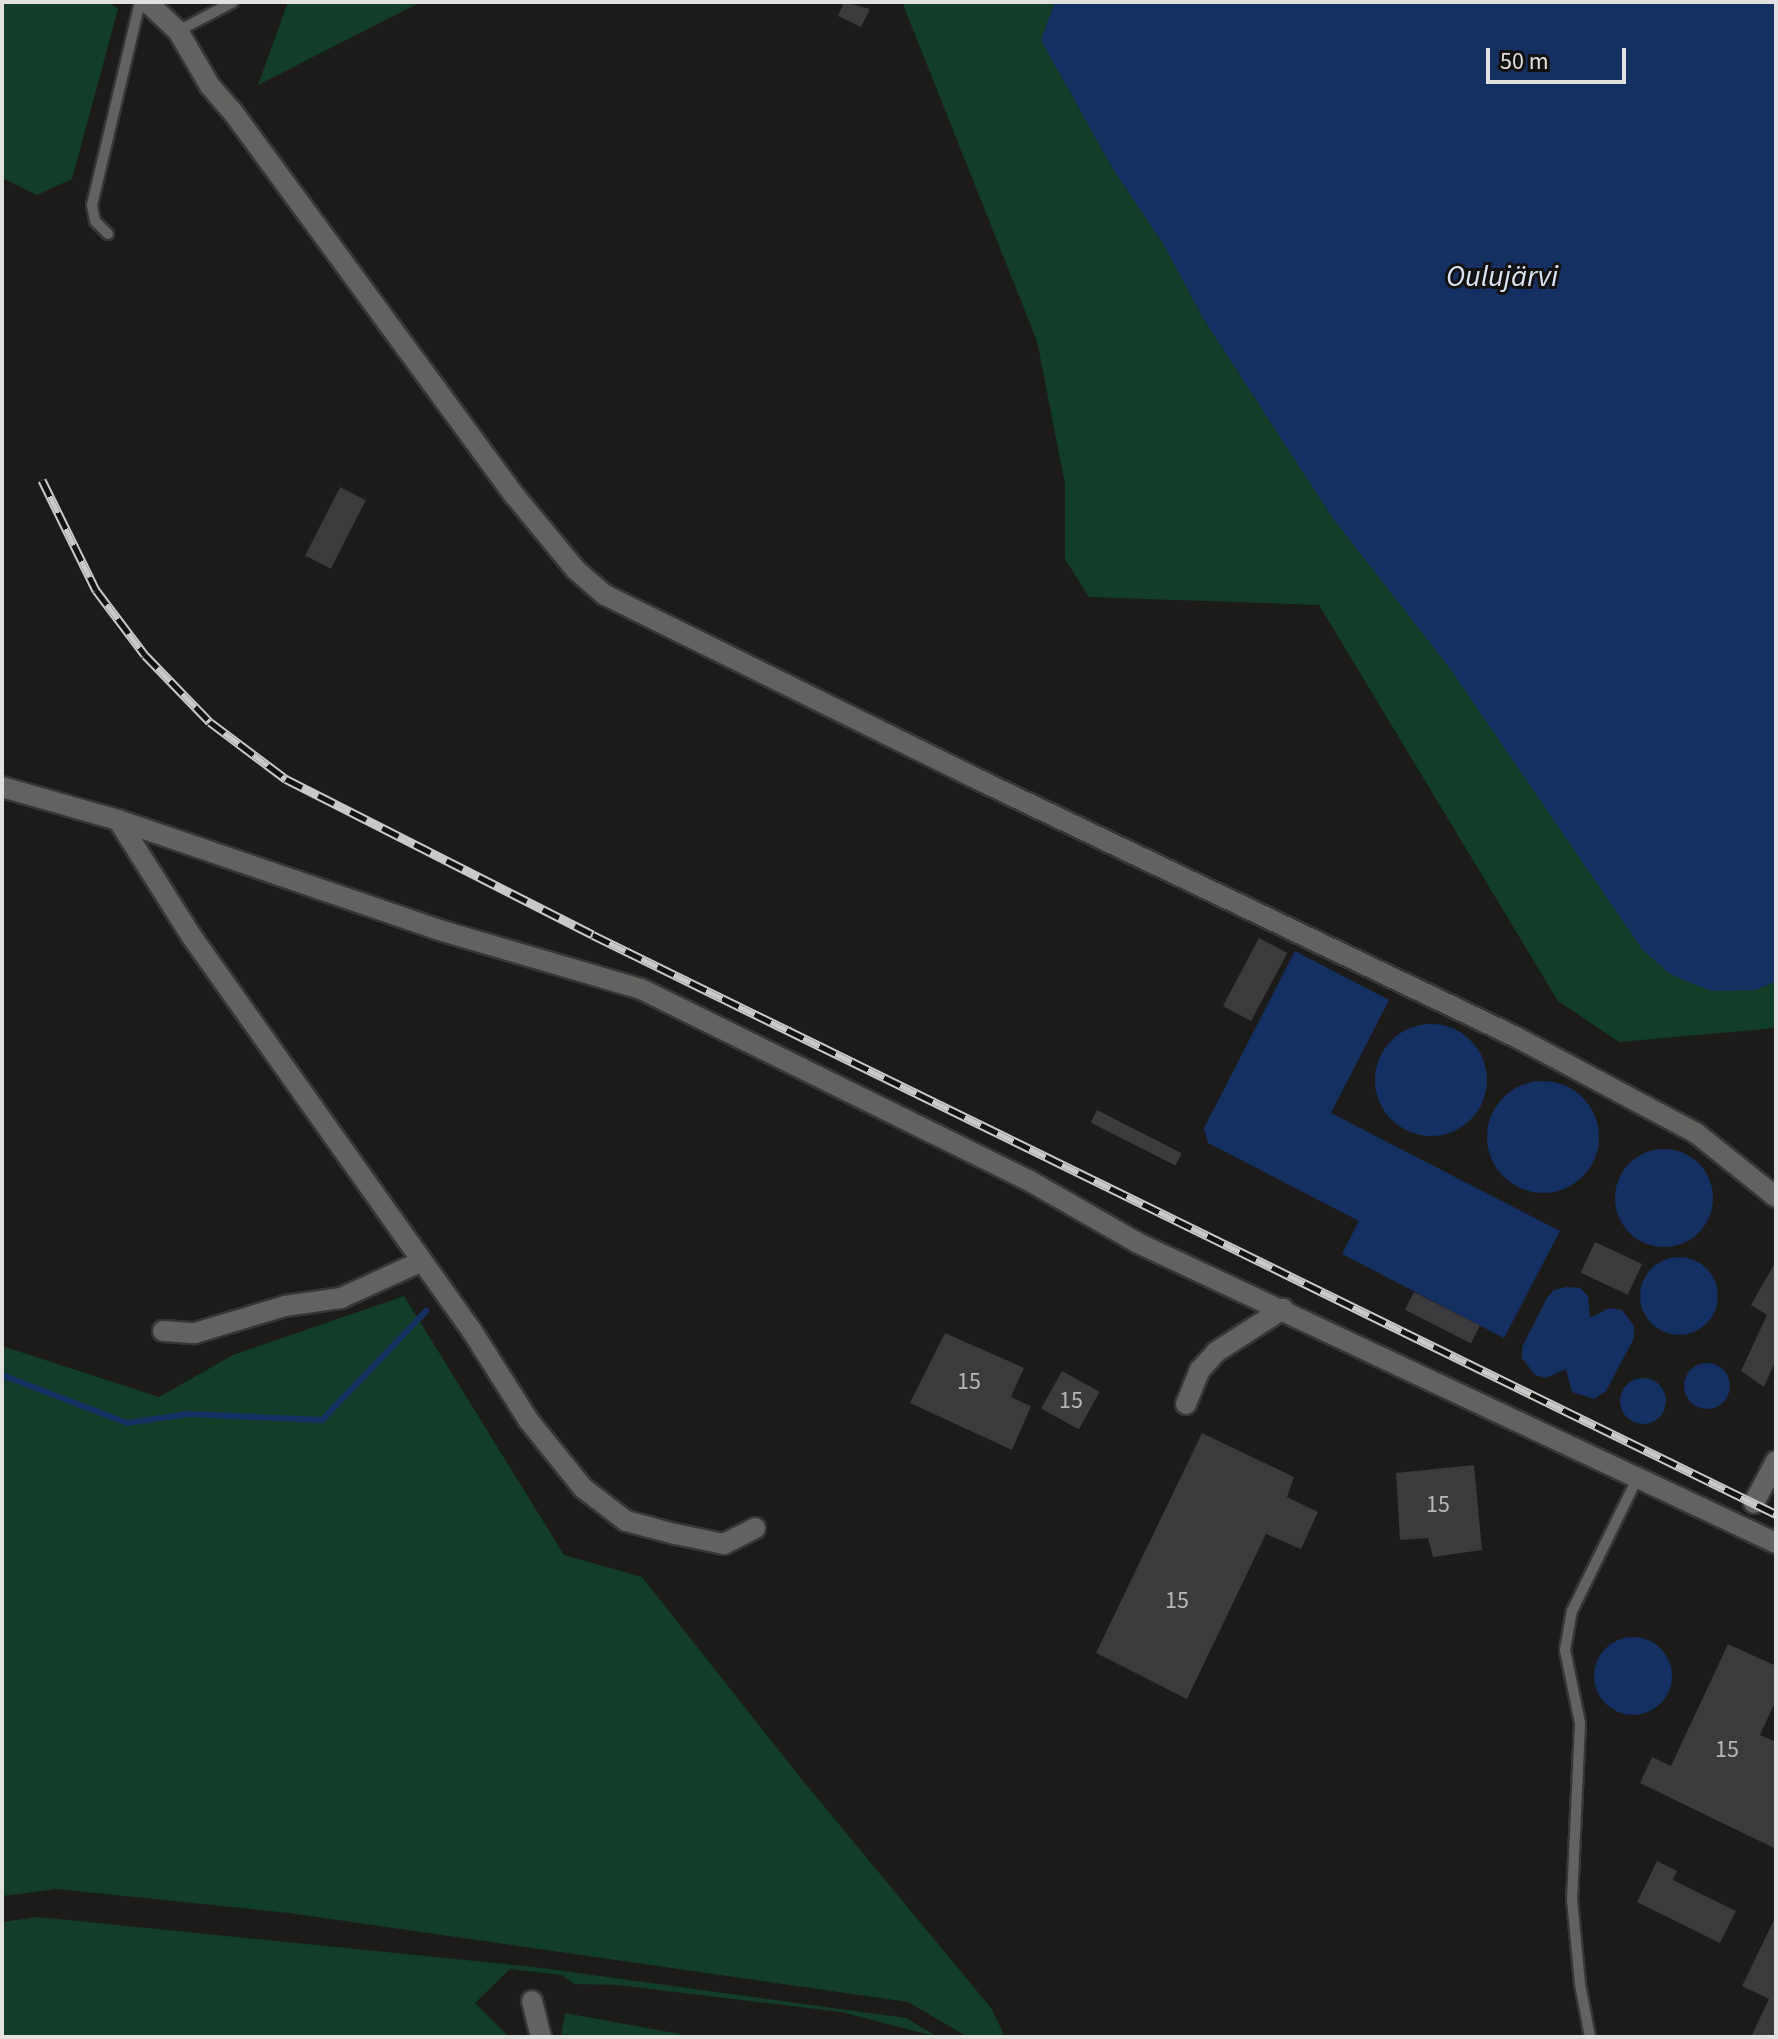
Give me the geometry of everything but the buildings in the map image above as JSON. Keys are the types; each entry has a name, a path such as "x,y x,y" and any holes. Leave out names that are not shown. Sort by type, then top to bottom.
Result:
{"street":[{"path":"147,2 178,31 210,86 232,111 515,496 576,570 605,595 975,778 1516,1037 1696,1133 1776,1197"},
{"path":"2,787 118,820 439,930 641,989 1028,1180 1138,1243 1776,1543"},
{"path":"118,820 192,937 420,1262 472,1331 529,1421 583,1488 626,1521 675,1534 724,1544 755,1528"},
{"path":"163,1331 195,1333 285,1306 341,1298 420,1262"},
{"path":"1186,1404 1200,1370 1216,1352 1283,1309"},
{"path":"1754,1503 1776,1461"},
{"path":"532,2001 541,2037"}],"lane":[{"path":"108,234 95,221 92,205 140,2"},
{"path":"178,31 233,2"},
{"path":"1590,2037 1580,1984 1572,1900 1580,1723 1565,1650 1572,1611 1637,1479"}],"green space":[{"path":"2,2 110,2 118,9 72,179 37,195 2,178"},
{"path":"288,2 421,2 258,85"},
{"path":"902,2 1055,2 1041,40 1113,169 1164,245 1203,318 1332,517 1449,667 1756,990 1776,981 1776,1028 1619,1042 1558,1001 1319,605 1089,597 1065,559 1065,484 1037,341"},
{"path":"404,1296 564,1555 642,1577 799,1776 991,2008 1005,2037 968,2037 908,2002 289,1913 57,1889 2,1896 2,1346 159,1397 233,1355"},
{"path":"38,1917 534,1967 906,2018 938,2037 841,2012 618,1985 574,1984 562,1975 510,1969 475,2003 509,2037 2,2037 2,1922"},
{"path":"565,2013 696,2037 561,2037"}],"water":[{"name":"Oulujärvi","path":"1055,2 1776,2 1776,981 1756,990 1711,991 1670,974 1642,949 1449,667 1332,517 1203,318 1164,245 1113,169 1041,40"},
{"path":"1295,951 1389,1000 1331,1113 1560,1231 1504,1338 1342,1254 1359,1221 1208,1143 1204,1128"},
{"path":"1431,1024 1453,1028 1471,1040 1483,1058 1487,1080 1483,1102 1471,1120 1453,1132 1431,1136 1409,1132 1391,1120 1379,1102 1375,1080 1379,1058 1391,1040 1409,1028"},
{"path":"1543,1081 1565,1085 1583,1097 1595,1115 1599,1137 1595,1159 1583,1177 1565,1189 1543,1193 1521,1189 1503,1177 1491,1159 1487,1137 1491,1115 1503,1097 1521,1085"},
{"path":"1654,1149 1674,1149 1699,1163 1710,1179 1713,1198 1710,1217 1699,1233 1674,1247 1654,1247 1637,1239 1623,1225 1615,1208 1615,1188 1623,1171 1637,1157"},
{"path":"1679,1257 1694,1260 1711,1274 1718,1296 1715,1311 1701,1328 1679,1335 1664,1332 1647,1318 1640,1296 1643,1281 1657,1264"},
{"path":"1580,1288 1588,1296 1590,1318 1609,1308 1622,1310 1634,1326 1634,1338 1606,1391 1594,1399 1572,1392 1566,1369 1546,1378 1535,1375 1522,1358 1522,1347 1547,1298 1554,1290"},
{"path":"1707,1363 1723,1370 1730,1386 1723,1402 1707,1409 1691,1402 1684,1386 1691,1370"},
{"path":"1643,1378 1659,1385 1666,1401 1659,1417 1643,1424 1627,1417 1620,1401 1627,1385"},
{"path":"1633,1637 1648,1640 1665,1654 1672,1676 1669,1691 1655,1708 1633,1715 1618,1712 1601,1698 1594,1676 1597,1661 1611,1644"}],"waterway":[{"path":"2,1375 127,1423 188,1414 322,1420 426,1311"}],"railway":[{"path":"42,480 96,590 145,655 210,722 286,779 593,935 1776,1514"}]}
